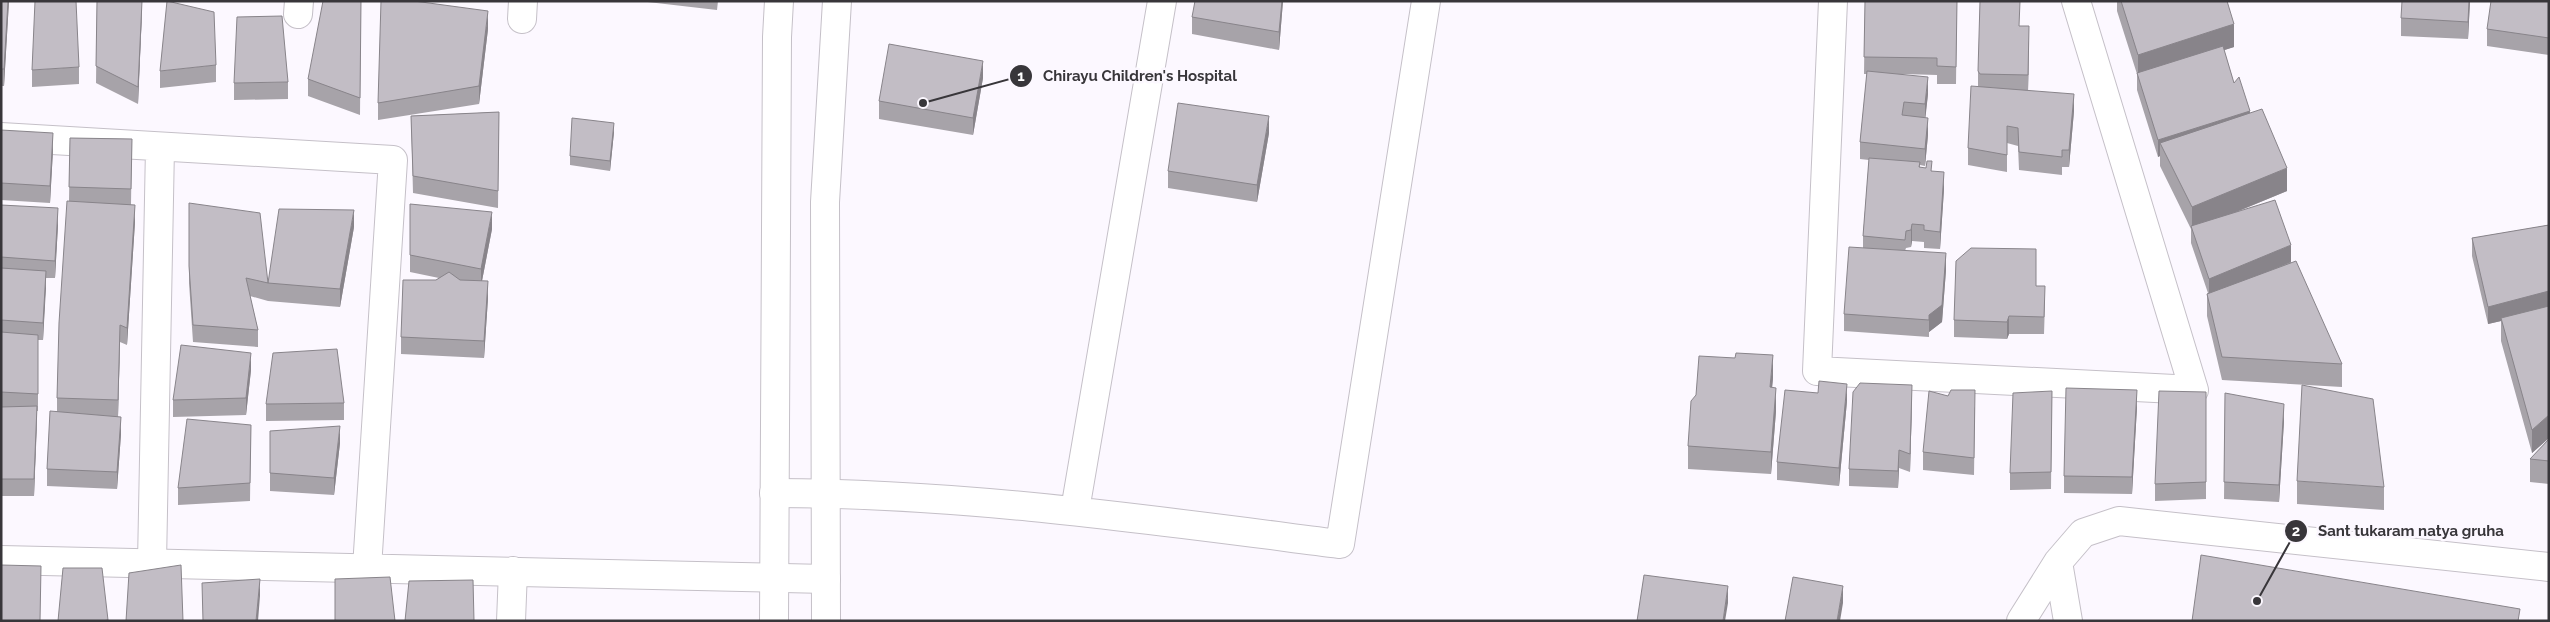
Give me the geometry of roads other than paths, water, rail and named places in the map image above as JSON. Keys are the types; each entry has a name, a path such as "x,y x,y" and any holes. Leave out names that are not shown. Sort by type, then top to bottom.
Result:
{"street":[{"path":"774,621 779,1"},
{"path":"826,621 825,202 837,1"},
{"path":"1075,510 1162,1"},
{"path":"774,493 826,493 1075,510 1340,544 1426,1"},
{"path":"1833,1 1817,371 2194,390 2076,1"},
{"path":"1,137 393,160 367,568"},
{"path":"152,563 160,146"},
{"path":"2020,621 2058,562 2083,533 2119,521 2549,567"},
{"path":"1,560 826,579"},
{"path":"2058,562 2068,621"},
{"path":"511,621 514,571"}],"place":[{"name":"Chirayu Children's Hospital","path":"923,103"},
{"name":"Sant tukaram natya gruha","path":"2257,601"}]}
